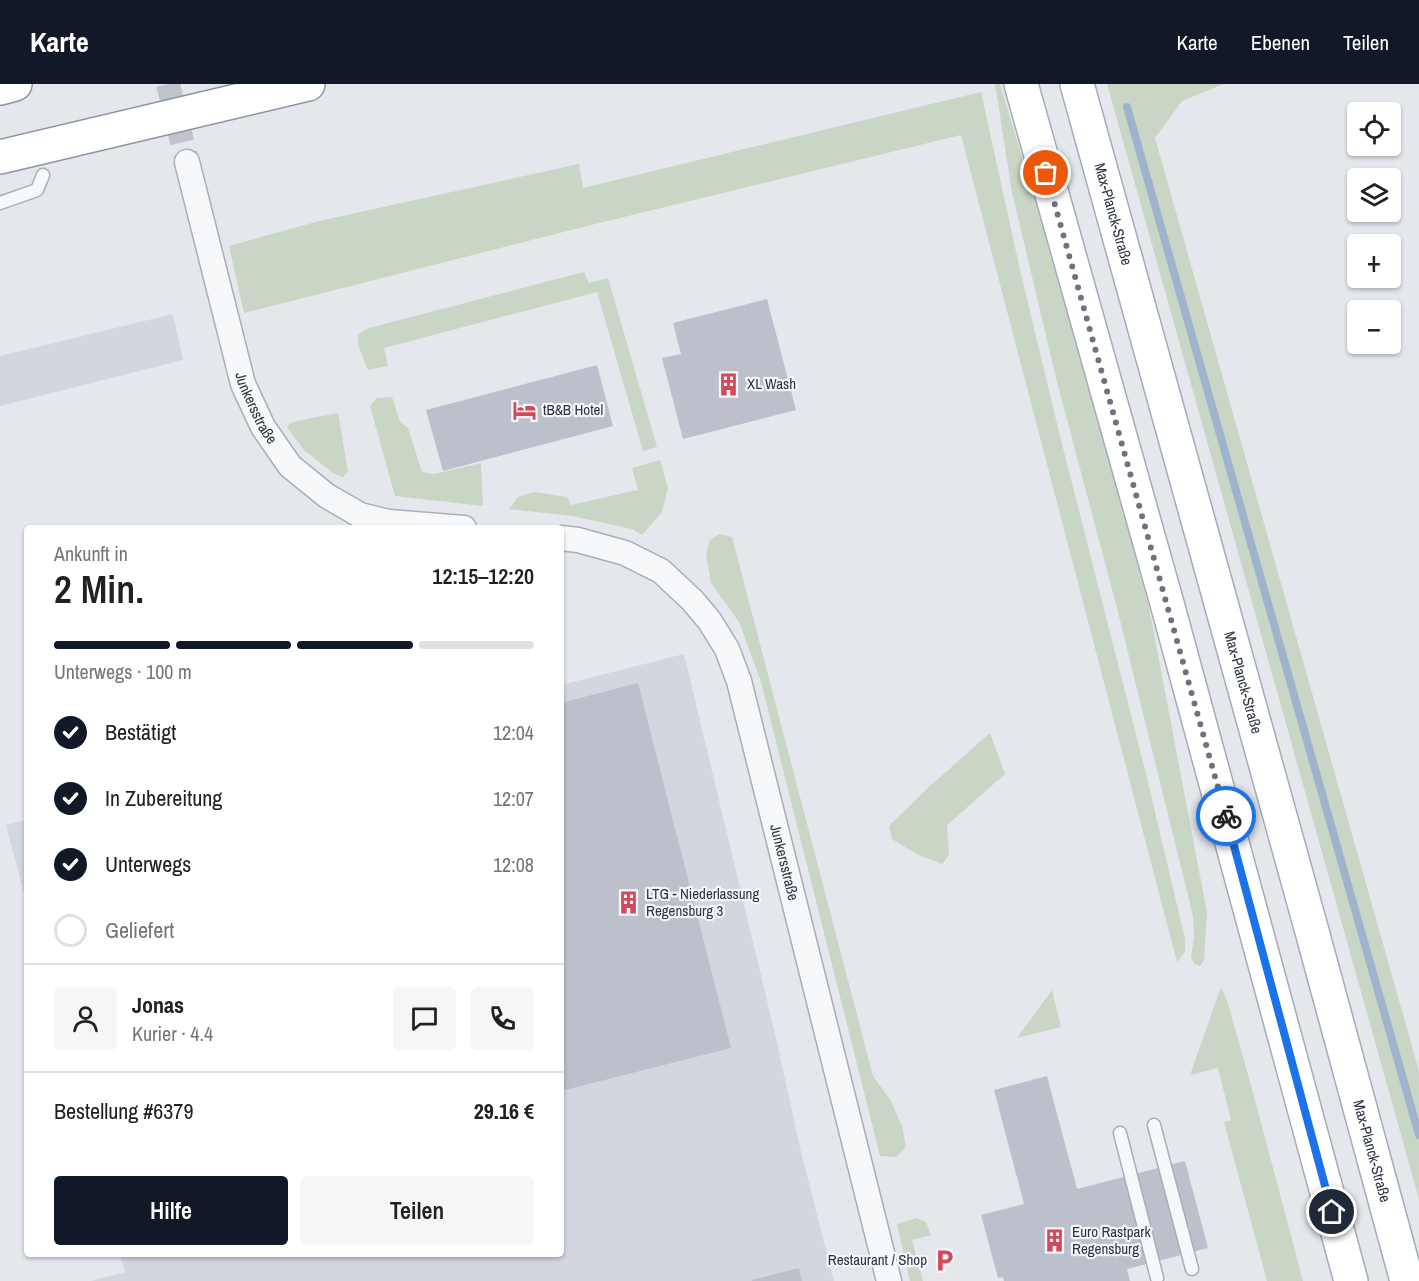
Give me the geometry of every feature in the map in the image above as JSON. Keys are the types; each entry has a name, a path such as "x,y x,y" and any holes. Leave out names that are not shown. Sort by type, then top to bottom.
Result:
{"main road":[{"path":"0,88 15,84"},
{"path":"0,157 308,84"},
{"path":"1021,84 1180,650 1351,1281"},
{"name":"Max-Planck-Straße","path":"1077,84 1407,1281"}],"street":[{"name":"Junkersstraße","path":"187,162 243,384 263,427 290,466 327,496 360,514 389,522 426,525"},
{"name":"Junkersstraße","path":"564,538 624,553 661,571 698,607 727,649 739,681 889,1281"}],"lane":[{"path":"0,203 37,189 43,175"},
{"path":"1154,1125 1192,1269"},
{"path":"1120,1133 1157,1278"}],"shaded area":[{"path":"173,314 183,360 0,406 0,356"},
{"path":"684,654 801,1152 834,1281 91,1281 125,1272 121,1257 564,1257 564,684"},
{"path":"24,821 24,894 6,825"}],"green space":[{"path":"995,84 1000,84 1077,339 1149,607 1207,913 1204,960 1200,966 1194,964 1191,957 1194,938 1193,916 1117,608 1057,382 1012,192"},
{"path":"1107,84 1224,84 1182,101 1155,138 1419,1071 1419,1199"},
{"path":"981,92 1059,432 1147,778 1185,939 1185,952 1177,962 961,135 591,225 244,313 229,246 319,221 579,164 583,188"},
{"path":"584,272 589,283 608,278 657,447 643,451 597,292 384,348 388,366 368,370 358,345 358,334 369,328"},
{"path":"392,397 400,422 408,428 422,472 434,474 481,463 483,506 395,496 370,406 377,398"},
{"path":"338,413 348,471 343,477 333,473 304,450 287,427 292,422"},
{"path":"660,460 668,488 662,512 642,535 632,529 572,516 509,509 518,497 534,492 567,497 571,505 638,490 632,468"},
{"path":"719,534 732,537 873,1076 891,1101 902,1126 906,1147 896,1157 880,1156 761,682 739,622 711,583 706,554 710,540"},
{"path":"990,733 1005,774 947,825 949,855 942,864 918,855 892,839 889,826"},
{"path":"1221,987 1227,1000 1252,1089 1303,1281 1267,1281 1224,1122 1231,1120 1218,1068 1190,1075"},
{"path":"1052,990 1061,1027 1017,1038"},
{"path":"916,1218 926,1222 931,1235 912,1240 923,1281 910,1281 897,1224"}],"building":[{"name":"XL Wash","path":"767,299 796,410 683,439 662,358 681,354 673,323"},
{"path":"597,365 613,426 443,471 426,410"},
{"name":"LTG - Niederlassung Regensburg 3","path":"638,683 731,1048 564,1090 564,702"},
{"path":"1047,1076 1077,1189 1185,1161 1208,1248 1127,1269 1130,1281 1004,1281 1003,1277 998,1278 981,1215 1024,1204 994,1090"},
{"path":"799,1268 802,1281 752,1281 752,1280"}],"waterway":[{"path":"1127,107 1419,1135"}],"tunnel":[{"path":"168,84 187,162"}],"way so far":[{"path":"1046,173 1226,816"}],"place":[{"name":"XL Wash","path":"729,384"},
{"name":"tB&B Hotel","path":"525,410"},
{"name":"LTG - Niederlassung Regensburg 3","path":"628,903"},
{"name":"Euro Rastpark Regensburg","path":"1054,1241"},
{"name":"Restaurant / Shop","path":"945,1260"}],"route":[{"path":"1226,816 1332,1212"}]}
